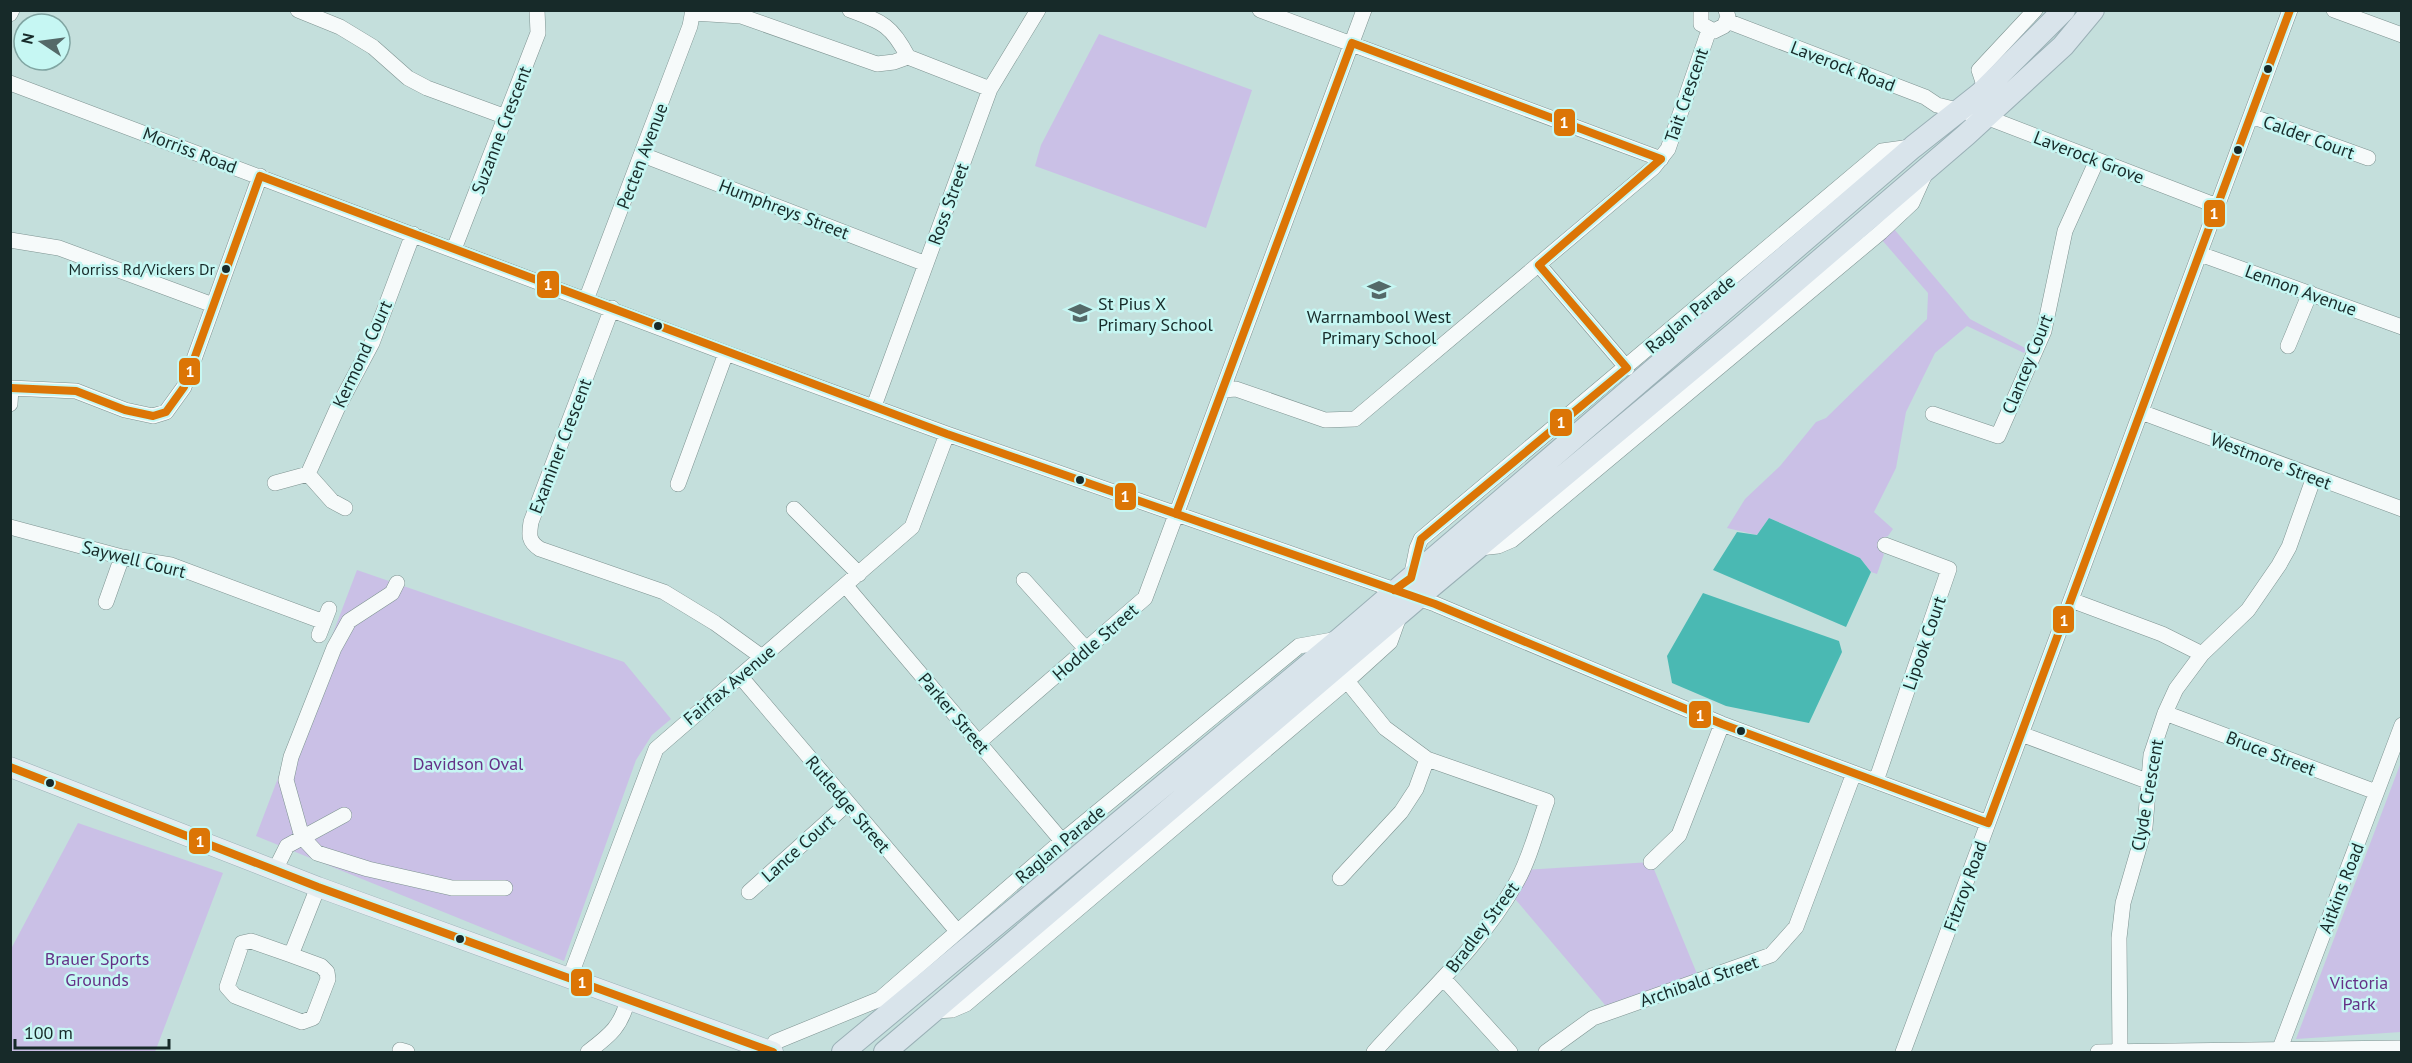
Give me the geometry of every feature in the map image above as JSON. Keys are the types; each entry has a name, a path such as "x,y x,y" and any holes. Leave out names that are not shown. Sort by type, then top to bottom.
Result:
{"highway":[{"name":"Raglan Parade","path":"843,1053 881,1009 1341,638 1408,589 1913,147 1985,88 2064,10"},
{"name":"Raglan Parade","path":"895,1045 1400,613 1408,589 1479,548 1927,169 2062,46 2093,10"},
{"path":"881,1009 895,1045"}],"main road":[{"path":"10,767 318,887 770,1049"}],"street":[{"path":"298,10 340,27 373,47 408,78 427,88 506,117"},
{"name":"Suzanne Crescent","path":"454,249 538,33 537,10"},
{"path":"850,10 877,20 896,34 908,57"},
{"name":"Ross Street","path":"874,406 990,89 1006,67 1038,10"},
{"path":"1260,10 1661,159"},
{"name":"Hoddle Street","path":"979,742 1144,598 1364,10"},
{"path":"1701,10 1700,20 1709,30 1720,29 1726,16"},
{"path":"1985,88 1979,70 2035,10"},
{"name":"Fitzroy Road","path":"1903,1053 2290,10"},
{"path":"2334,10 2402,35"},
{"path":"693,12 741,16 877,64 908,57 990,89"},
{"name":"Pecten Avenue","path":"586,300 643,155 693,12"},
{"name":"Laverock Road","path":"1726,16 1925,97 1938,105 1960,110"},
{"name":"Tait Crescent","path":"1223,390 1236,389 1325,420 1355,419 1661,159 1668,149 1709,30"},
{"name":"Morriss Road","path":"10,83 947,434 1176,514 1408,589 1722,724 1988,824"},
{"name":"Laverock Grove","path":"1960,110 1986,117 2217,207"},
{"name":"Calder Court","path":"2251,116 2368,158"},
{"name":"Raglan Parade","path":"1408,589 1421,539 1627,368 1882,151 1913,147"},
{"name":"Humphreys Street","path":"643,155 926,264"},
{"name":"Clancey Court","path":"1933,414 1998,436 2044,331 2065,231 2097,160"},
{"path":"10,404 11,388 76,391 125,410 153,416 166,412 184,387 260,176"},
{"name":"Kermond Court","path":"309,474 337,409 372,343 413,234"},
{"path":"10,240 59,248 213,305"},
{"name":"Lennon Avenue","path":"2200,254 2402,327"},
{"path":"1539,265 1627,368"},
{"path":"2288,346 2310,293"},
{"name":"Examiner Crescent","path":"612,308 531,522 529,535 531,543 540,549 664,592 715,623 762,657"},
{"path":"678,484 726,353"},
{"name":"Westmore Street","path":"2141,412 2402,509"},
{"name":"Fairfax Avenue","path":"570,977 656,749 667,736 912,527 947,434"},
{"path":"275,483 309,474 332,501 345,508"},
{"name":"Clyde Crescent","path":"2120,1051 2119,938 2127,884 2145,827 2147,781 2151,755 2165,713 2176,689 2202,654 2248,610 2279,565 2289,547 2313,477"},
{"path":"794,509 859,574"},
{"name":"Saywell Court","path":"10,527 122,557 171,565 324,622"},
{"name":"Lipook Court","path":"1876,781 1949,569 1885,545"},
{"path":"106,602 122,557"},
{"path":"1024,580 1086,649"},
{"path":"397,583 392,593 350,621 334,648 291,757 286,780 302,837 317,853 368,869 452,888 505,888"},
{"name":"Parker Street","path":"845,585 1062,841"},
{"path":"2071,600 2163,634 2202,654"},
{"name":"Raglan Parade","path":"934,1011 952,1010 966,1004 1347,681 1390,642 1400,613"},
{"name":"Raglan Parade","path":"770,1049 881,1009 957,931 1062,841 1299,646 1341,638"},
{"name":"Rutledge Street","path":"740,676 957,931"},
{"name":"Bradley Street","path":"1347,681 1385,728 1427,759 1547,801 1518,881 1503,904 1443,978 1374,1053"},
{"name":"Bruce Street","path":"2165,713 2376,792"},
{"path":"1651,862 1680,835 1722,724"},
{"name":"Aitkins Road","path":"2280,1051 2402,725"},
{"path":"2021,734 2147,781"},
{"path":"1340,878 1401,812 1416,789 1427,759"},
{"name":"Archibald Street","path":"1546,1053 1593,1018 1772,955 1796,927 1854,773"},
{"name":"Lance Court","path":"749,892 847,804"},
{"path":"275,870 283,851 302,837 344,815"},
{"path":"291,955 318,887"},
{"path":"251,941 291,955 321,966 327,972 328,979 313,1018 302,1022 235,996 226,987 242,944 251,941"},
{"path":"1443,978 1510,1053"},
{"path":"588,1053 614,1031 623,1018 628,999"},
{"path":"2098,1053 2402,1048"}],"green space":[{"path":"1099,34 1252,90 1206,228 1035,166 1041,145"},
{"path":"1894,229 1970,319 2027,349 2024,353 1967,326 1935,353 1906,412 1896,468 1874,512 1893,529 1888,536 1880,539 1878,549 1884,554 1877,574 1871,572 1860,558 1769,518 1757,535 1727,528 1745,499 1780,466 1816,422 1826,418 1927,319 1928,293 1882,240"},
{"name":"Davidson Oval","path":"357,570 624,662 671,719 652,735 636,760 564,961 256,836"},
{"name":"Victoria Park","path":"2401,762 2401,1032 2296,1039"},
{"name":"Brauer Sports Grounds","path":"78,823 223,873 155,1052 11,1052 11,949"},
{"path":"1651,862 1700,981 1611,1012 1510,893 1522,870"}],"water":[{"path":"1769,518 1860,558 1871,572 1846,627 1713,570 1737,532 1757,535"},
{"path":"1703,593 1839,641 1842,652 1809,723 1726,706 1672,683 1667,656"}],"transit line":[{"name":"1","path":"1988,823 2290,10"},
{"name":"1","path":"1176,514 1352,43 1661,159 1539,265 1627,368 1421,539 1411,578 1394,590"},
{"name":"1","path":"260,176 947,434 1435,604 1722,724 1988,823"},
{"name":"1","path":"11,388 76,391 125,410 153,416 166,412 184,387 260,176"},
{"name":"1","path":"10,767 318,887 773,1052"}],"place":[{"name":"Morriss Rd/Vickers Dr","path":"226,269"},
{"name":"Warrnambool West Primary School","path":"1379,290"},
{"name":"St Pius X Primary School","path":"1080,313"}]}
